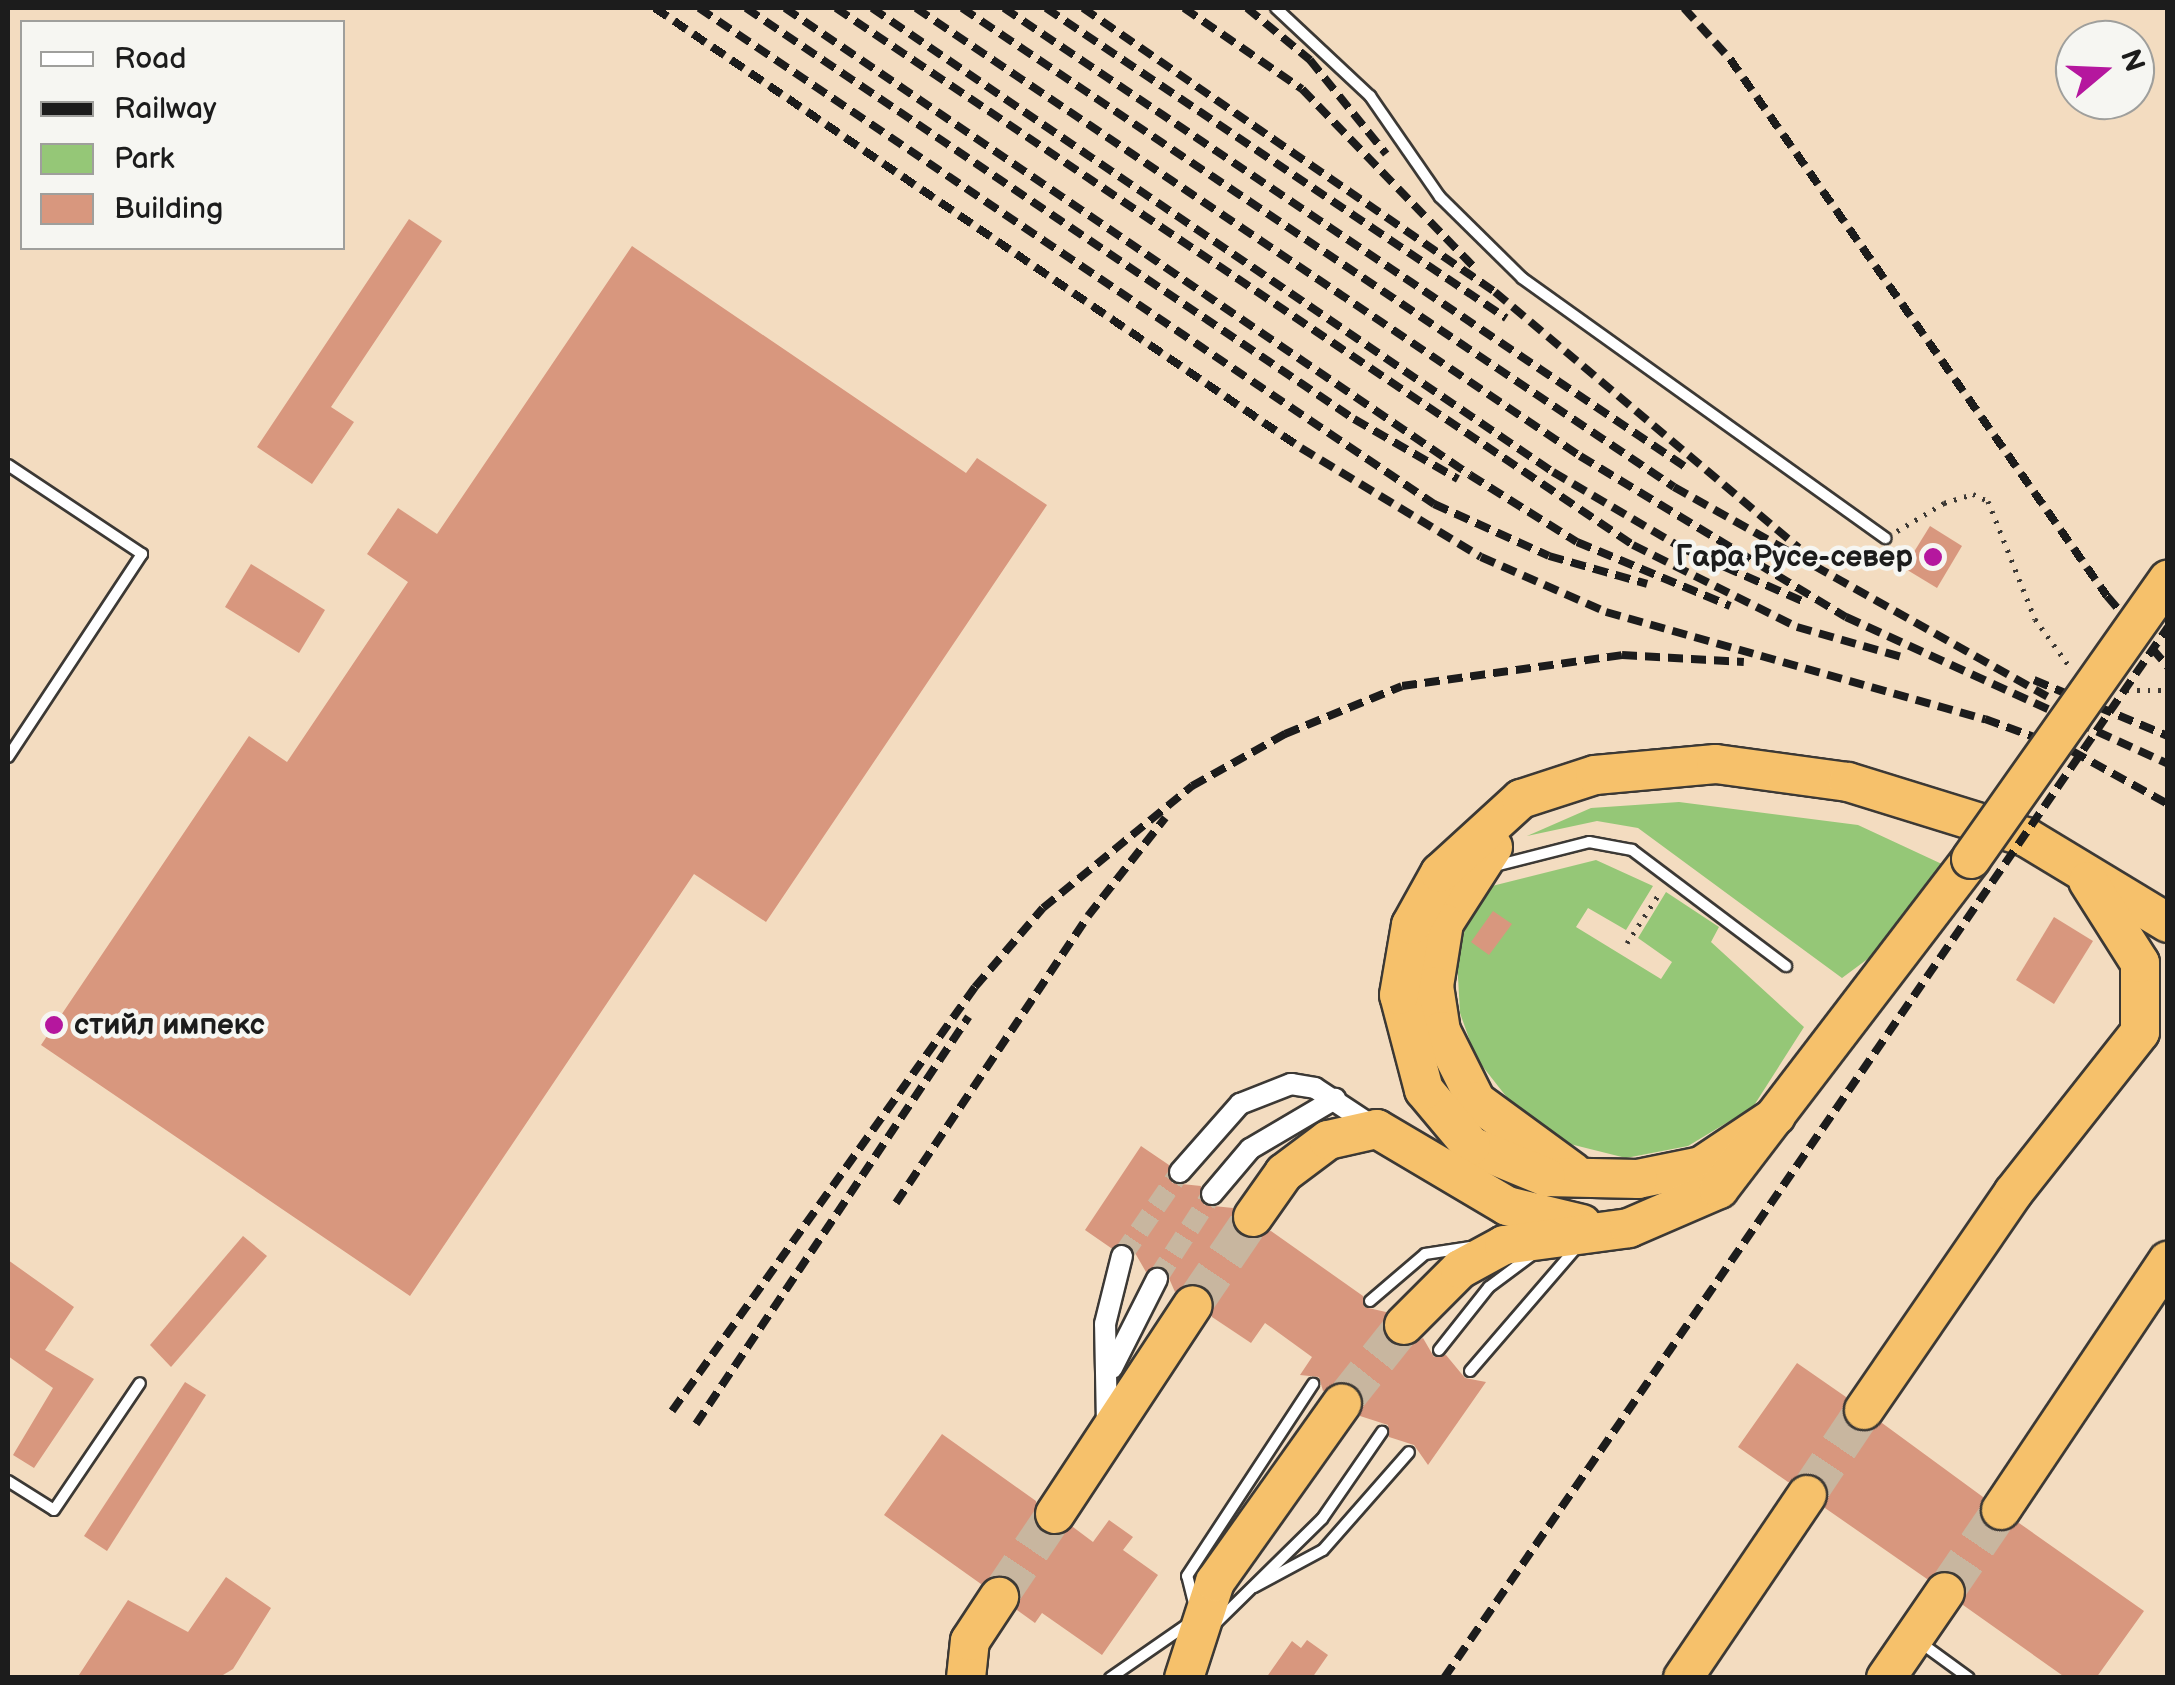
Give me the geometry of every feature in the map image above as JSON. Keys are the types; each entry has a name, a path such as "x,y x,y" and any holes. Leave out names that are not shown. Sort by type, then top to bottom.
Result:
{"highway":[{"path":"1404,1325 1460,1269 1504,1244 1629,1228 1719,1189 1971,859 2168,580"},
{"path":"1776,1116 1701,1166 1584,1178 1499,1164 1445,1119 1408,1048 1402,957 1440,873 1495,815 1554,787 1634,771 1716,764 1848,782 2066,857 2168,923"},
{"path":"1584,1178 1504,1130 1476,1101 1448,1050 1434,986 1444,922 1468,874 1541,808 1634,771"},
{"path":"1864,1410 2013,1193 2140,1032 2140,963 2066,857"},
{"path":"1253,1217 1284,1174 1328,1140 1378,1129 1507,1206 1629,1228"},
{"path":"2001,1510 2168,1260"},
{"path":"1054,1514 1193,1305"},
{"path":"1185,1674 1197,1617 1328,1394"},
{"path":"1683,1678 1807,1495"},
{"path":"1886,1678 1945,1592"},
{"path":"966,1678 970,1642 999,1597"}],"street":[{"path":"1180,1172 1212,1130 1268,1090 1303,1086 1335,1099 1378,1129"},
{"path":"1212,1194 1250,1149 1335,1099"},
{"path":"1107,1437 1110,1375 1105,1324 1122,1256"},
{"path":"1110,1375 1157,1280"}],"lane":[{"path":"1276,8 1370,96 1440,197 1522,278 1885,538"},
{"path":"8,465 142,554 8,757"},
{"path":"1468,874 1589,842 1632,850 1672,874 1786,966"},
{"path":"1440,1350 1489,1286 1576,1235"},
{"path":"1470,1371 1576,1235"},
{"path":"1370,1302 1425,1254 1504,1244"},
{"path":"8,1481 54,1510 140,1383"},
{"path":"1185,1674 1244,1592 1322,1519 1382,1432"},
{"path":"1244,1592 1323,1550 1409,1452"},
{"path":"1110,1678 1197,1617"},
{"path":"1914,1638 1969,1678"}],"path":[{"path":"1885,538 1944,503 1973,494 1988,502 2043,632 2089,675"},
{"path":"2106,682 2168,690"},
{"path":"1627,943 1672,874"}],"green space":[{"path":"1679,802 1858,825 1944,865 1896,938 1842,978 1638,828 1597,821 1527,836 1591,808"},
{"path":"1596,860 1653,886 1626,930 1588,908 1576,927 1661,979 1672,962 1638,938 1666,892 1719,927 1711,942 1804,1027 1753,1107 1688,1146 1626,1158 1566,1143 1516,1109 1476,1058 1460,1013 1457,959 1470,910 1488,887"}],"building":[{"path":"409,219 442,241 331,407 354,422 312,484 257,447"},
{"path":"632,246 966,473 977,458 1047,505 766,922 694,874 410,1296 41,1045 249,736 287,762 408,582 367,554 398,508 437,534"},
{"name":"Гара Русе-север","path":"1930,526 1962,546 1937,588 1904,568"},
{"path":"251,564 325,610 299,653 225,607"},
{"path":"1493,911 1512,924 1489,955 1471,942"},
{"path":"2054,917 2093,941 2054,1004 2016,980"},
{"path":"1141,1146 1169,1165 1172,1183 1201,1186 1204,1205 1233,1208 1241,1236 1271,1231 1363,1296 1364,1307 1386,1312 1389,1342 1409,1347 1423,1338 1434,1357 1446,1355 1465,1378 1486,1382 1428,1465 1414,1445 1389,1437 1388,1425 1360,1416 1354,1384 1323,1391 1319,1377 1300,1375 1312,1357 1265,1323 1251,1343 1212,1317 1206,1287 1175,1292 1164,1267 1146,1272 1131,1246 1111,1248 1085,1230"},
{"path":"243,1236 267,1256 171,1367 150,1345"},
{"path":"8,1260 74,1307 45,1350 94,1379 34,1468 13,1455 53,1388 8,1356"},
{"path":"1797,1363 1846,1397 1851,1428 1882,1423 1983,1497 1988,1528 2019,1523 2144,1611 2096,1678 2066,1678 1963,1605 1958,1574 1927,1579 1825,1508 1819,1476 1788,1482 1738,1447"},
{"path":"185,1382 206,1395 107,1551 84,1536"},
{"path":"942,1434 1036,1501 1043,1533 1073,1527 1093,1542 1109,1520 1133,1537 1123,1550 1158,1575 1102,1655 1042,1613 1035,1623 1017,1610 1010,1578 981,1584 884,1515"},
{"path":"226,1577 271,1608 233,1669 218,1678 77,1678 128,1600 188,1632"},
{"path":"1307,1640 1328,1655 1312,1678 1266,1678 1292,1641 1301,1648"}],"tunnel":[{"path":"1122,1256 1180,1172"},
{"path":"1157,1279 1212,1194"},
{"path":"1193,1305 1253,1217"},
{"path":"1342,1403 1404,1325"},
{"path":"1807,1495 1864,1410"},
{"path":"1945,1592 2001,1510"},
{"path":"999,1597 1055,1514"}],"railway":[{"path":"655,8 1301,448 1481,557 1606,612 1985,719 2072,751 2168,804"},
{"path":"699,8 1434,504 1549,556 1647,584"},
{"path":"746,8 1354,419 1458,479"},
{"path":"785,8 1470,475 1577,542 1730,606"},
{"path":"836,8 1633,545 1797,627 1905,658"},
{"path":"872,8 1553,472 1682,548 1802,601"},
{"path":"916,8 1580,456 1846,617 2168,764"},
{"path":"962,8 1674,487 2047,696"},
{"path":"1004,8 1684,466"},
{"path":"1046,8 1506,318"},
{"path":"1083,8 1495,292 1799,548"},
{"path":"1184,8 1302,89 1477,270"},
{"path":"1247,8 1310,60 1386,154"},
{"path":"1684,8 1730,59 2107,596 2168,667"},
{"path":"1444,1678 2168,627"},
{"path":"672,1411 975,987 1043,908 1192,786 1285,734 1402,686 1622,655 1744,662"},
{"path":"2034,680 2168,736"},
{"path":"896,1203 1088,916 1165,818"},
{"path":"696,1424 968,1017"}],"place":[{"name":"Гара Русе-север","path":"1933,557"},
{"name":"стийл импекс","path":"54,1025"}]}
